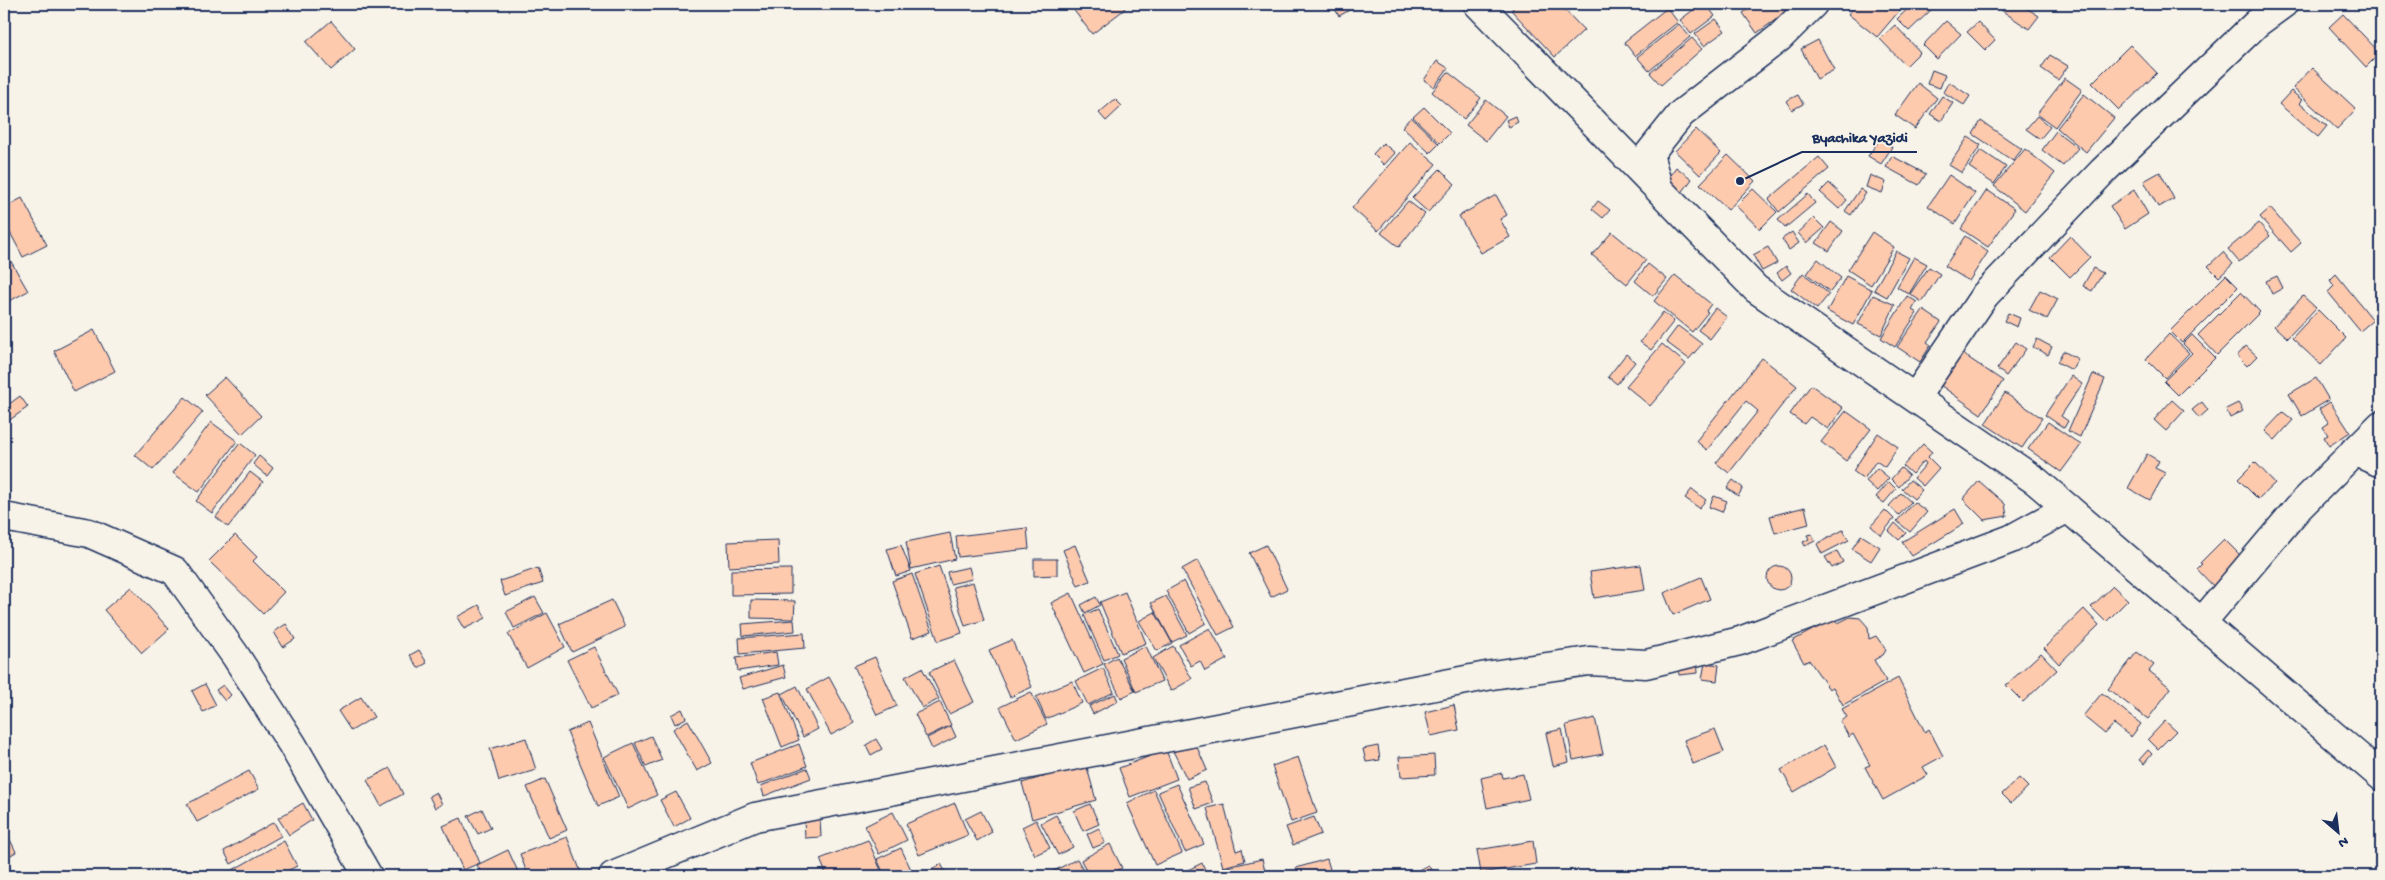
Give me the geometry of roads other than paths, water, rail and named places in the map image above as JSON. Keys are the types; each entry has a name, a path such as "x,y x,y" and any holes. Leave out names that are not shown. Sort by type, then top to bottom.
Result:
{"street":[{"path":"1478,4 1756,289 2036,481 2381,776"},
{"path":"1659,191 1649,154 1681,114 1779,38 1813,4"},
{"path":"1915,398 1985,295 2103,171 2257,23 2283,4"},
{"path":"2202,622 2298,508 2381,425"},
{"path":"2354,451 2381,463"},
{"path":"613,876 755,817 1492,675 1588,661 1646,664 1731,644 2003,543 2068,508"},
{"path":"4,517 89,533 175,571 235,655 292,744 368,876"}],"place":[{"name":"Byachika Yazidi","path":"1740,181"}]}
